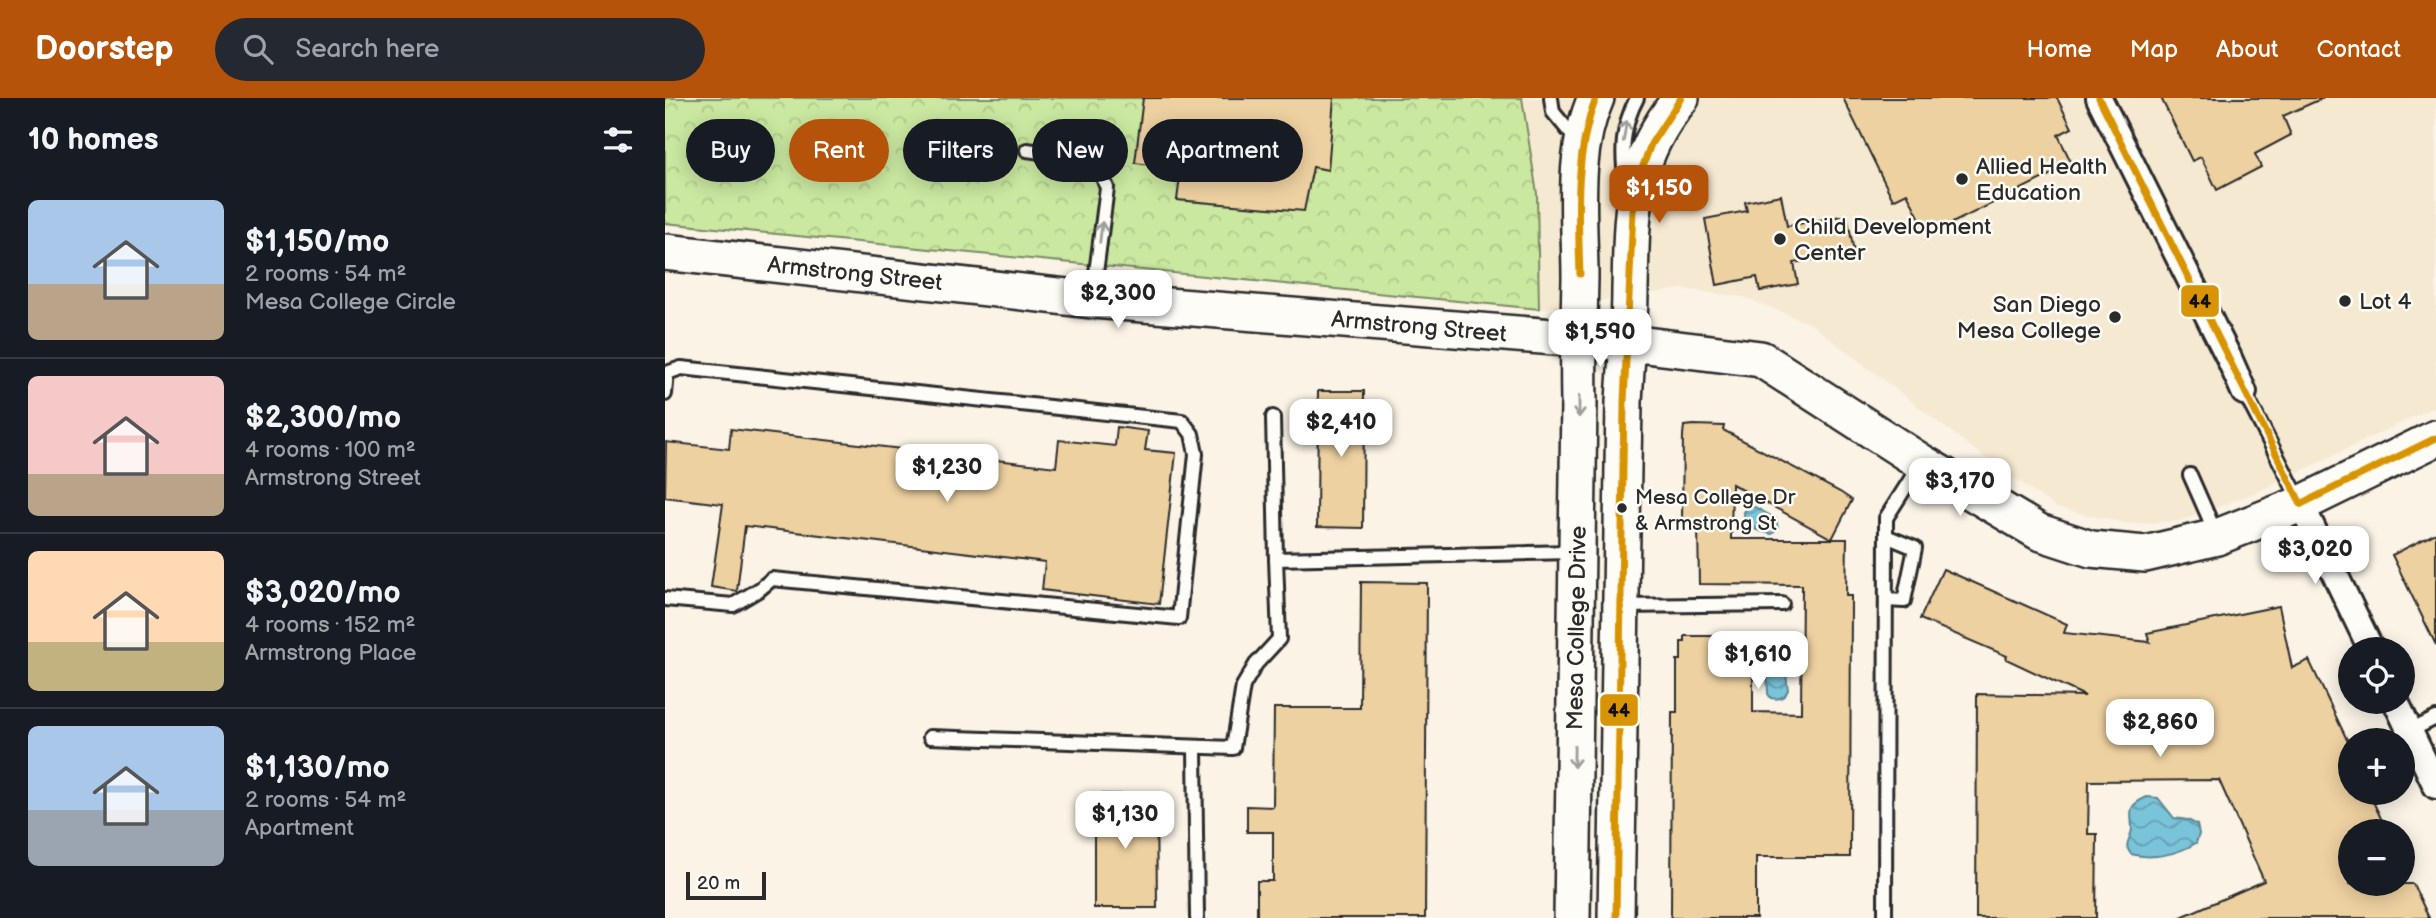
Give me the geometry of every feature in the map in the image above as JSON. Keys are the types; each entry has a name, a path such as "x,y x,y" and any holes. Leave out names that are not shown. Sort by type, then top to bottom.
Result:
{"street":[{"name":"Mesa College Drive","path":"1572,918 1579,401 1577,339 1582,147 1587,120 1596,98"},
{"name":"Mesa College Drive","path":"1616,918 1624,402 1629,343 1631,214 1637,183 1648,151 1663,120 1681,98"},
{"path":"2099,98 2244,392"},
{"name":"Armstrong Street","path":"665,252 1093,300 1629,343 1761,359 1921,463 2039,532 2091,549 2145,554 2217,537 2301,504 2436,439"},
{"path":"2301,504 2365,637"},
{"path":"2415,742 2436,786"}],"lane":[{"path":"1551,98 1553,112 1582,147"},
{"path":"1631,214 1623,164 1623,137 1625,123 1637,98"},
{"path":"1027,150 1083,158 1099,167 1107,188 1093,300"},
{"path":"665,394 667,373 681,368 1182,421 1192,434 1196,454 1179,618 772,579 761,589 733,605 665,599"},
{"path":"2244,392 2301,504"},
{"path":"930,737 1233,748 1243,686 1256,664 1279,639 1273,417"},
{"path":"1885,918 1886,518 1921,463"},
{"path":"2190,475 2217,537"},
{"path":"1886,536 1915,548 1904,601 1886,600"},
{"path":"1276,559 1577,552"},
{"path":"1621,606 1782,604"},
{"path":"2415,728 2436,718"},
{"path":"1195,747 1197,918"}],"shaded area":[{"name":"San Diego Mesa College","path":"1522,98 2436,98 2436,406 2255,493 2180,521 2130,524 2057,508 1984,457 1811,324 1744,297 1682,289 1539,309 1537,194"}],"green space":[{"path":"665,98 1522,98 1537,194 1539,309 665,223"}],"water":[{"path":"1755,507 1776,519 1778,529 1772,534 1752,528 1746,522 1744,512"},
{"path":"1781,661 1785,666 1788,690 1777,699 1771,698 1768,694 1767,669 1774,662"},
{"path":"2147,797 2158,798 2174,818 2188,820 2197,825 2199,834 2196,843 2165,855 2131,854 2127,844 2132,832 2132,809 2136,803"}],"building":[{"path":"1143,98 1334,98 1328,170 1313,167 1304,211 1177,200 1179,182 1303,182 1303,119 1142,119 1142,164 1135,163"},
{"name":"Allied Health Education","path":"1843,98 2057,98 2072,128 2058,135 2072,164 1928,235 1907,193 1893,200"},
{"path":"2161,98 2323,98 2283,116 2291,135 2255,154 2261,167 2217,190 2201,157 2192,161"},
{"name":"Child Development Center","path":"1781,195 1787,226 1847,215 1854,252 1794,263 1798,284 1760,291 1757,277 1717,285 1705,219 1747,211 1745,202"},
{"path":"1318,391 1364,391 1363,528 1317,527"},
{"path":"1684,426 1724,426 1723,430 1852,500 1832,539 1847,539 1846,596 1851,596 1850,857 1756,857 1756,918 1671,918 1672,712 1677,712 1677,660 1681,660 1681,642 1685,642 1685,636 1750,636 1753,641 1753,712 1801,713 1802,585 1699,584 1698,527 1683,527 1682,519","holes":["1732,484 1832,539 1731,539"]},
{"path":"1117,427 1148,431 1145,450 1176,453 1159,604 1042,590 1045,562 745,526 737,591 711,587 723,504 665,497 666,442 729,449 731,429 1056,467 1059,440 1115,446"},
{"path":"2436,533 2436,645 2392,555"},
{"path":"1943,569 2067,624 2064,633 2150,642 2147,633 2279,606 2292,668 2309,660 2341,728 2338,728 2338,805 2375,805 2381,819 2338,819 2338,896 2415,896 2415,888 2429,918 2179,918 2264,881 2219,780 2089,781 2088,834 2097,834 2096,918 1976,918 1977,694 2085,696 2006,659 2007,656 1920,619"},
{"path":"1361,582 1427,583 1425,918 1257,918 1257,881 1273,881 1273,832 1247,832 1247,806 1273,807 1274,708 1360,708"},
{"path":"1094,794 1156,795 1157,908 1094,908"}],"transit line":[{"name":"44","path":"1580,274 1579,185 1584,141 1596,98"},
{"name":"44","path":"1616,918 1624,402 1633,211 1651,144 1681,98"},
{"name":"44","path":"2099,98 2301,504"},
{"name":"44","path":"2301,504 2436,438"}],"place":[{"name":"Allied Health Education","path":"1962,179"},
{"name":"Child Development Center","path":"1780,239"},
{"name":"Lot 4","path":"2345,301"},
{"name":"San Diego Mesa College","path":"2115,317"},
{"name":"Mesa College Dr & Armstrong St","path":"1622,508"}]}
